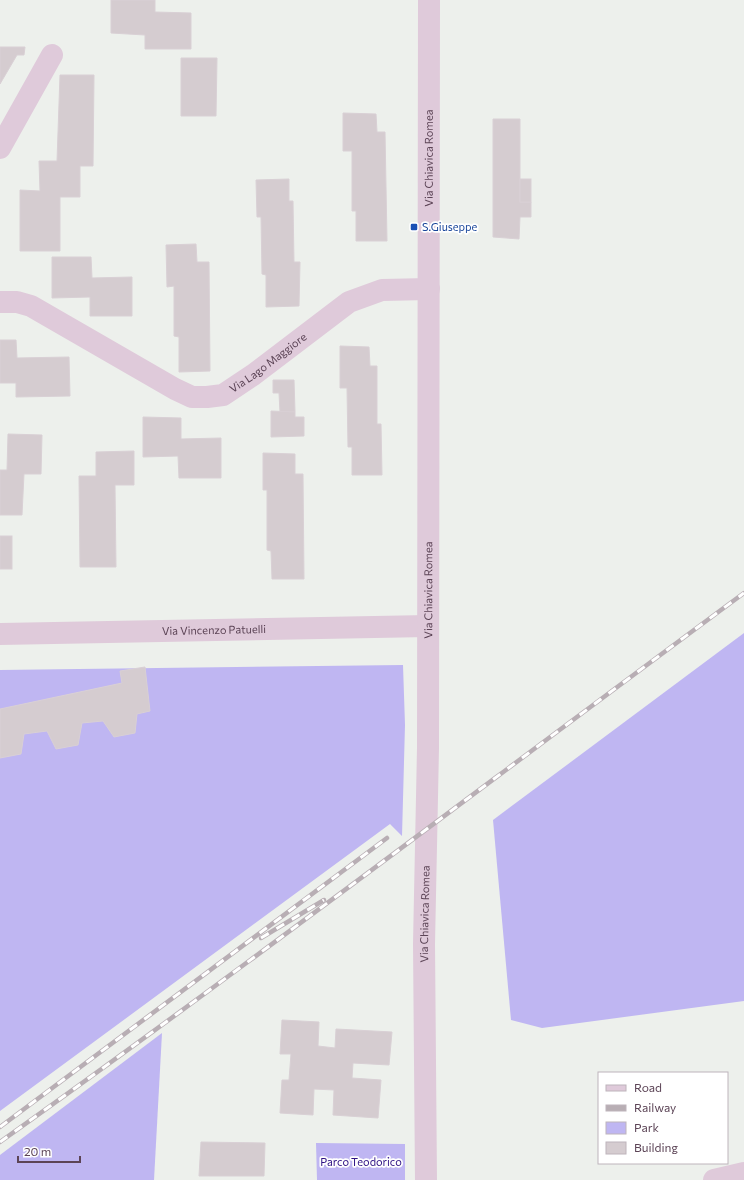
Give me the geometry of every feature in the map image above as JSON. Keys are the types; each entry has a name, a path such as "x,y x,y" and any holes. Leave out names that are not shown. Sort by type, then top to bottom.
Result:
{"street":[{"name":"Via Chiavica Romea","path":"426,1180 424,944 427,827 429,0"},
{"path":"0,148 52,56"},
{"name":"Via Lago Maggiore","path":"0,302 17,302 31,306 175,390 192,397 207,398 223,395 253,375 348,302 382,290 429,290"},
{"name":"Via Vincenzo Patuelli","path":"0,634 428,626"},
{"path":"714,1180 744,1173"}],"green space":[{"path":"744,633 744,1001 542,1028 511,1020 493,820"},
{"path":"403,665 405,725 402,836 390,824 0,1111 0,670"},
{"path":"162,1033 154,1180 0,1180 0,1155"},
{"name":"Parco Teodorico","path":"316,1143 405,1144 405,1180 317,1180"}],"building":[{"path":"111,0 155,0 155,12 191,13 191,49 145,49 145,35 111,33"},
{"path":"0,47 25,47 24,55 17,55 0,84"},
{"path":"181,58 217,58 216,116 181,116"},
{"path":"60,75 94,75 93,166 80,166 80,197 60,197 60,251 20,251 20,190 40,191 39,161 57,161"},
{"path":"343,113 376,114 377,132 385,132 387,241 356,241 356,211 352,211 352,151 343,151"},
{"path":"493,119 520,119 520,202 531,202 531,217 520,217 519,239 493,237"},
{"path":"289,179 289,201 293,201 294,262 300,262 299,306 266,307 266,275 262,274 261,217 257,217 256,180"},
{"path":"520,179 531,179 531,202 520,202"},
{"path":"196,244 197,262 209,262 210,371 179,372 179,337 174,336 174,286 167,287 166,245"},
{"path":"52,257 91,257 92,278 132,277 132,316 90,316 90,297 52,298"},
{"path":"0,340 16,340 17,358 69,357 70,396 16,397 16,383 0,383"},
{"path":"340,346 369,347 370,366 377,366 377,424 381,424 382,475 352,475 352,447 348,447 347,388 340,388"},
{"path":"273,380 294,380 295,412 280,412 279,393 273,393"},
{"path":"271,411 295,412 295,417 304,417 304,436 271,437"},
{"path":"143,417 181,418 181,439 221,438 221,478 179,478 178,456 143,457"},
{"path":"8,434 42,435 41,474 24,474 22,515 0,515 0,470 7,470"},
{"path":"134,451 134,485 115,485 116,567 80,567 79,476 96,476 96,452"},
{"path":"263,453 295,454 295,474 303,474 304,579 272,579 271,551 267,550 267,490 263,490"},
{"path":"0,536 12,536 12,569 0,569"},
{"path":"145,667 150,711 137,714 135,733 114,737 103,721 82,723 78,745 56,749 47,731 24,734 21,754 0,758 0,709 122,683 120,671"},
{"path":"282,1020 319,1022 318,1046 335,1048 336,1029 392,1032 389,1065 353,1063 352,1078 381,1080 378,1118 333,1115 334,1090 314,1089 313,1115 280,1113 282,1080 289,1080 291,1054 280,1054"},
{"path":"201,1142 265,1143 264,1176 199,1176"}],"railway":[{"path":"0,1142 94,1075 280,938 744,593"},
{"path":"0,1127 387,838"},
{"path":"261,938 324,900"}],"place":[{"name":"S.Giuseppe","path":"414,227"}]}
